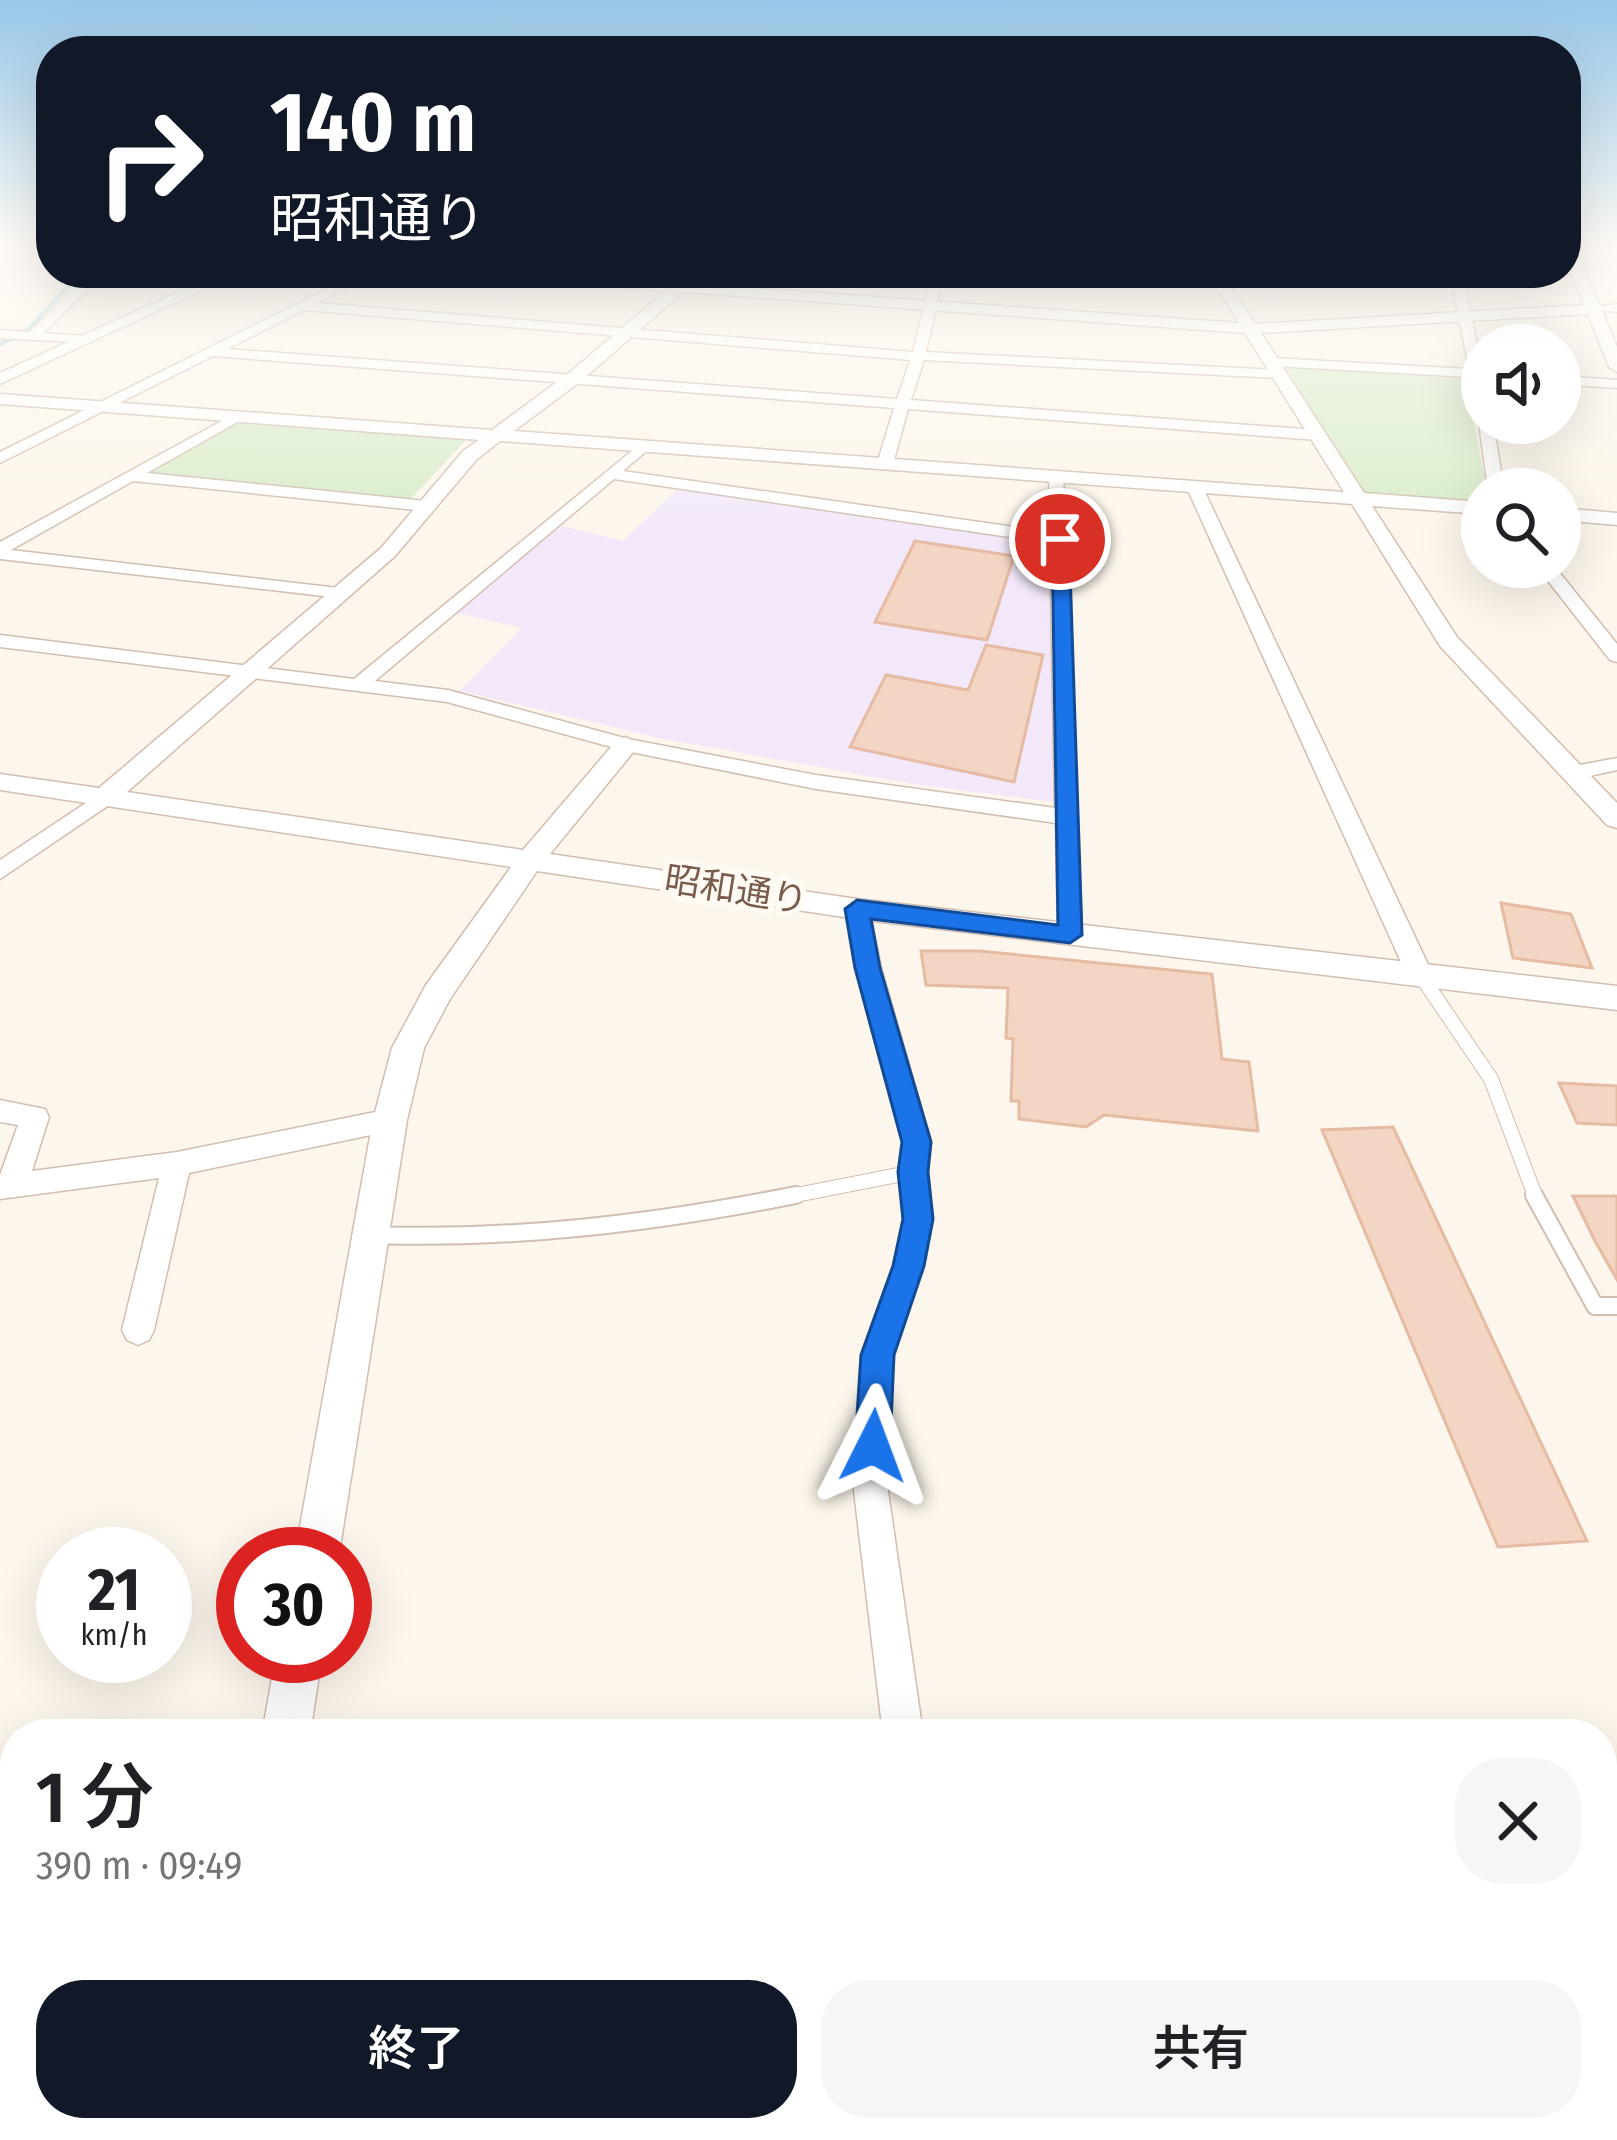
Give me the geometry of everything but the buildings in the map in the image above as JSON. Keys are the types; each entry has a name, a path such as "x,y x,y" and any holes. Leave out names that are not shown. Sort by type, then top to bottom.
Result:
{"street":[{"path":"0,379 77,344"},
{"path":"0,458 228,344"},
{"path":"0,872 104,798 388,552 470,455 612,344"},
{"path":"782,344 917,356 1461,373"},
{"path":"885,464 921,344"},
{"path":"1261,344 1448,641 1617,819"},
{"path":"212,352 1317,435"},
{"path":"1581,381 1617,384"},
{"path":"0,400 1461,506"},
{"path":"0,552 238,416"},
{"path":"358,685 644,446"},
{"path":"610,474 1060,539"},
{"path":"129,476 426,506"},
{"path":"1057,477 1070,935"},
{"path":"1195,488 1419,973"},
{"path":"1581,516 1617,519"},
{"path":"0,552 341,593"},
{"path":"1563,588 1617,656"},
{"path":"0,640 448,696 626,745 816,782 1067,818"},
{"path":"321,1527 390,1120 408,1048 436,993 531,860 626,745"},
{"path":"1572,773 1617,764"},
{"name":"昭和通り","path":"0,782 857,909 1617,998"},
{"path":"857,909 868,968 917,1142 913,1172 918,1219 908,1266 877,1355 871,1491 901,1719"},
{"path":"0,1111 35,1117 6,1187"},
{"path":"6,1187 177,1164 390,1120"},
{"path":"138,1330 177,1164"},
{"path":"288,1719 294,1683"}],"lane":[{"path":"1419,973 1491,1079 1532,1191 1595,1306 1617,1306"},
{"path":"370,1235 457,1240 540,1232 740,1207 913,1172"}],"shaded area":[{"path":"679,487 1054,541 1062,799 1053,802 907,783 664,739 460,691 522,628 454,612 562,526 623,541"}],"green space":[{"path":"1286,366 1461,379 1461,444 1478,444 1483,468 1461,468 1461,503 1358,493"},
{"path":"228,423 467,439 407,503 137,475"}],"route":[{"path":"873,1446 877,1355 908,1266 918,1219 913,1172 917,1142 868,968 857,909 1070,935 1060,539"}]}
